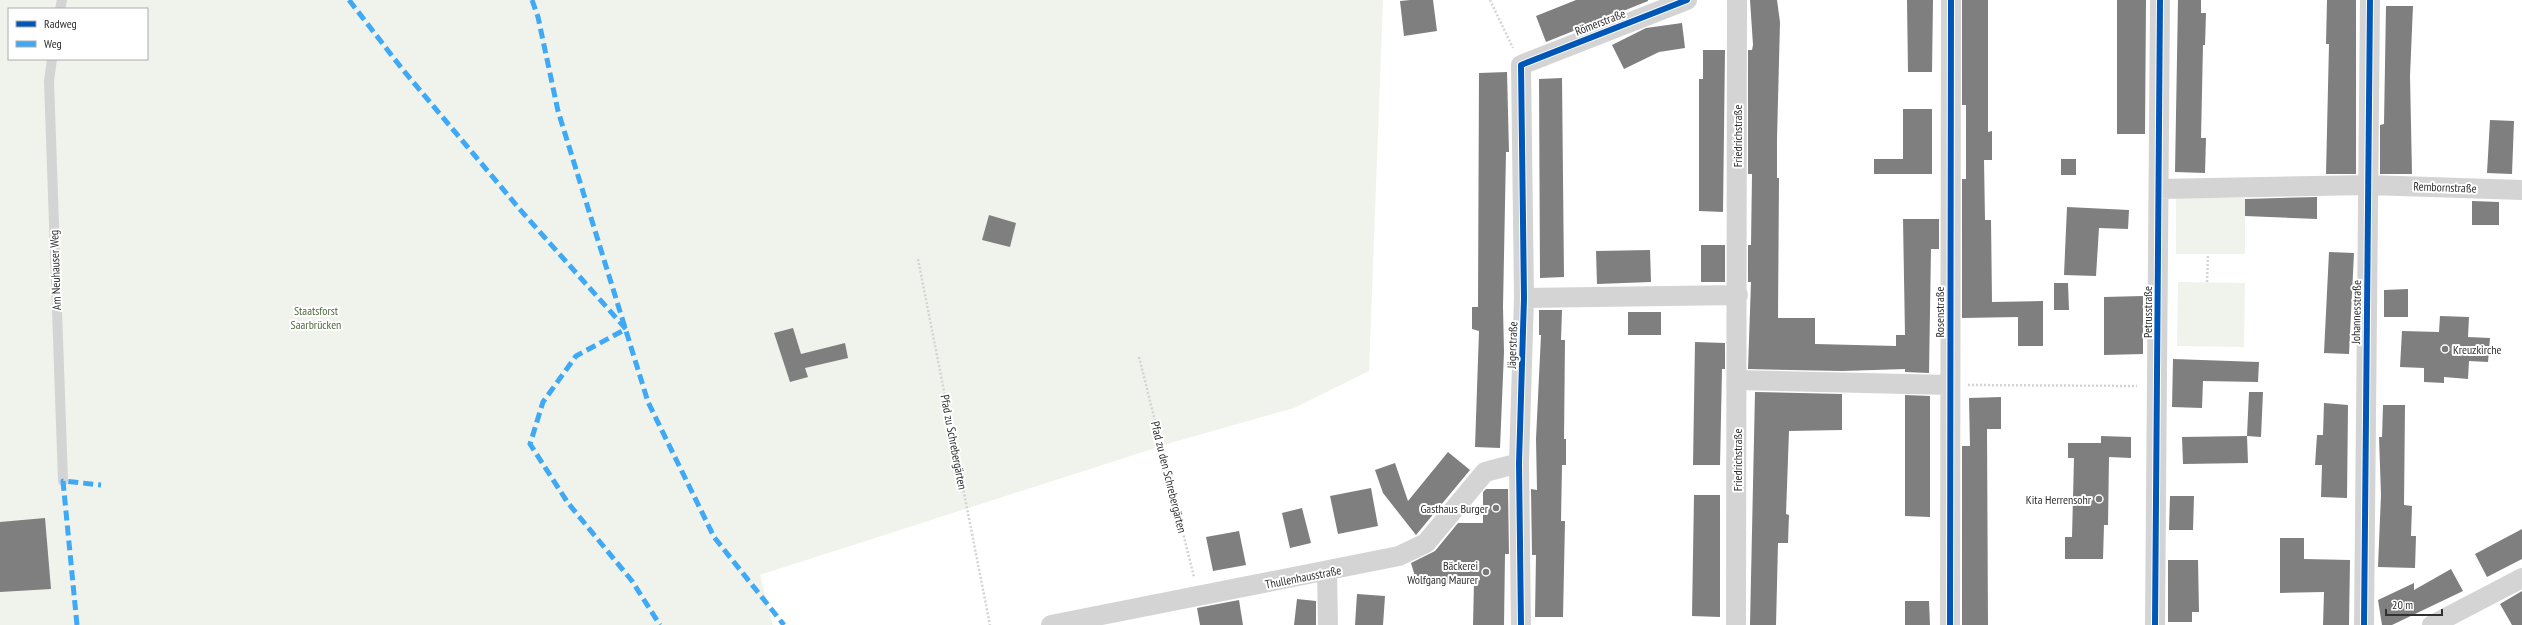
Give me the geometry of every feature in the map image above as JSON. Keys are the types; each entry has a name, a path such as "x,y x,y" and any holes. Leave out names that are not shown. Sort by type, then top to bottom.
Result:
{"street":[{"name":"Römerstraße","path":"1521,65 1687,0"},
{"name":"Friedrichstraße","path":"1736,0 1738,295 1736,625"},
{"name":"Rosenstraße","path":"1950,625 1951,0"},
{"name":"Petrusstraße","path":"2155,625 2160,0"},
{"name":"Johannesstraße","path":"2364,625 2370,0"},
{"name":"Jägerstraße","path":"1521,65 1524,298 1519,463 1521,625"},
{"path":"2159,188 2369,185"},
{"name":"Rembornstraße","path":"2369,185 2522,190"},
{"path":"1524,298 1738,295"},
{"path":"1737,380 1950,385"},
{"name":"Thullenhausstraße","path":"1051,625 1100,620 1197,597 1327,572 1399,556 1426,543 1485,472 1519,463"},
{"path":"1327,572 1328,625"},
{"path":"2432,625 2522,578"}],"lane":[{"name":"Am Neuhauser Weg","path":"52,60 48,81 63,481"}],"path":[{"path":"1490,0 1521,65"},
{"path":"2207,282 2208,254"},
{"path":"1950,385 2158,386"}],"green space":[{"name":"Staatsforst Saarbrücken","path":"0,0 1383,0 1369,371 1294,408 1174,442 760,575 773,625 0,625"},
{"path":"2176,198 2245,198 2245,254 2176,254"},
{"path":"2178,282 2245,283 2244,347 2177,346"}],"building":[{"path":"1433,0 1437,31 1404,36 1400,1"},
{"path":"1576,0 1648,1 1546,42 1536,16"},
{"path":"1750,0 1777,0 1780,22 1777,139 1777,178 1779,178 1778,318 1815,318 1815,344 1896,346 1896,335 1905,335 1903,219 1939,219 1939,249 1931,249 1929,373 1905,372 1905,369 1842,371 1748,369 1751,282 1748,282 1748,245 1751,245 1752,174 1748,174 1748,50 1752,50 1753,45"},
{"path":"1907,0 1933,0 1932,72 1908,72"},
{"path":"1962,0 1988,0 1988,132 1992,131 1992,160 1984,160 1985,220 1991,220 1992,302 2043,301 2043,346 2018,346 2018,317 1962,318 1962,179 1966,179 1966,105 1962,105"},
{"path":"2117,0 2146,0 2145,134 2117,134"},
{"path":"2178,0 2201,0 2201,13 2206,13 2205,45 2203,45 2201,138 2206,138 2205,173 2175,172"},
{"path":"2327,0 2356,0 2356,174 2326,174 2329,44 2326,44"},
{"path":"2386,6 2413,6 2410,76 2412,174 2380,174 2380,125 2384,124"},
{"path":"1682,23 1685,48 1659,52 1624,69 1612,45 1646,28"},
{"path":"1703,50 1725,50 1723,212 1699,211 1699,79 1703,79"},
{"path":"1507,72 1509,152 1506,152 1503,307 1504,352 1500,448 1475,447 1479,331 1472,329 1472,307 1478,307 1479,73"},
{"path":"1562,78 1564,277 1540,278 1539,79"},
{"path":"1903,109 1932,109 1932,174 1874,174 1874,159 1903,159"},
{"path":"2490,120 2514,121 2512,174 2487,173"},
{"path":"2061,159 2076,159 2076,175 2061,175"},
{"path":"2317,197 2317,219 2245,216 2245,199"},
{"path":"2472,201 2499,202 2499,225 2472,225"},
{"path":"2067,207 2129,210 2128,229 2099,228 2096,276 2064,275"},
{"path":"989,215 1016,223 1010,247 982,240"},
{"path":"1701,245 1725,245 1725,282 1701,282"},
{"path":"1650,250 1651,282 1597,284 1596,251"},
{"path":"2329,252 2354,253 2349,354 2324,353"},
{"path":"2054,283 2068,283 2069,310 2054,310"},
{"path":"2408,289 2408,317 2384,317 2384,290"},
{"path":"2143,296 2143,354 2104,355 2104,297"},
{"path":"1539,310 1562,310 1561,340 1565,340 1564,439 1566,439 1566,465 1562,465 1561,521 1565,521 1563,617 1535,617 1536,555 1532,555 1531,489 1537,490 1536,439 1541,335 1539,335"},
{"path":"1628,312 1661,312 1661,335 1628,335"},
{"name":"Kreuzkirche","path":"2440,316 2469,317 2468,337 2490,338 2488,362 2469,361 2468,379 2444,377 2444,383 2424,382 2424,368 2400,367 2402,331 2439,332"},
{"path":"793,328 801,354 845,343 848,358 805,368 808,377 790,382 774,333"},
{"path":"1695,342 1725,343 1725,369 1722,369 1720,465 1693,465"},
{"path":"2173,359 2259,362 2258,382 2203,381 2202,408 2172,407"},
{"path":"1755,392 1842,394 1842,430 1789,431 1786,514 1789,515 1788,543 1778,543 1776,625 1750,625"},
{"path":"2249,392 2263,392 2261,437 2247,436"},
{"path":"1905,395 1930,396 1930,517 1905,516"},
{"path":"2001,397 2001,429 1987,429 1988,625 1962,625 1962,446 1970,446 1969,398"},
{"path":"2324,403 2348,405 2347,498 2321,497 2322,465 2315,465 2317,435 2323,435"},
{"path":"2383,405 2405,405 2404,505 2412,506 2411,536 2416,536 2415,568 2378,567 2381,495 2379,437 2382,437"},
{"path":"2101,436 2131,437 2131,458 2109,457 2108,525 2104,525 2103,559 2065,559 2065,537 2072,537 2074,458 2068,458 2068,443 2101,443"},
{"path":"2247,436 2248,463 2183,464 2182,437"},
{"path":"1448,452 1470,470 1416,535 1383,493 1375,470 1395,463 1408,501"},
{"path":"1371,488 1378,526 1338,534 1330,496"},
{"path":"1486,489 1508,489 1509,554 1505,554 1504,625 1473,625 1474,583 1417,583 1411,563 1435,551 1458,523 1483,523 1483,492"},
{"path":"1694,495 1720,495 1720,617 1692,616"},
{"path":"2170,496 2194,496 2193,530 2169,530"},
{"path":"1302,508 1311,543 1290,548 1282,513"},
{"path":"45,518 51,589 0,592 0,522"},
{"path":"2522,529 2522,559 2487,577 2475,554"},
{"path":"1239,531 1246,565 1213,571 1206,537"},
{"path":"2280,538 2304,538 2304,559 2350,560 2349,625 2323,625 2324,592 2280,593"},
{"path":"2168,560 2198,560 2199,612 2192,612 2192,622 2168,622"},
{"path":"2451,569 2463,591 2392,625 2382,625 2378,600 2414,583 2414,590"},
{"path":"2522,591 2522,625 2512,625 2500,604"},
{"path":"1357,594 1385,596 1383,625 1355,625"},
{"path":"1297,599 1316,601 1316,625 1294,625"},
{"path":"1239,600 1243,625 1200,625 1197,608"},
{"path":"1905,601 1929,601 1930,625 1905,625"}],"marked path":[{"path":"349,0 403,70 523,213 626,329 576,356 543,402 530,444 568,503 632,581 660,625"},
{"path":"532,0 538,17 558,111 648,402 714,537 784,625"},
{"path":"77,625 63,481 101,485"}],"cycle path":[{"path":"1521,625 1519,463 1524,298 1521,65 1687,0"},
{"path":"1950,625 1951,0"},
{"path":"2155,625 2160,0"},
{"path":"2364,625 2370,0"}],"place":[{"name":"Kreuzkirche","path":"2445,349"},
{"name":"Kita Herrensohr","path":"2099,499"},
{"name":"Gasthaus Burger","path":"1496,508"},
{"name":"Bäckerei Wolfgang Maurer","path":"1486,572"}]}
